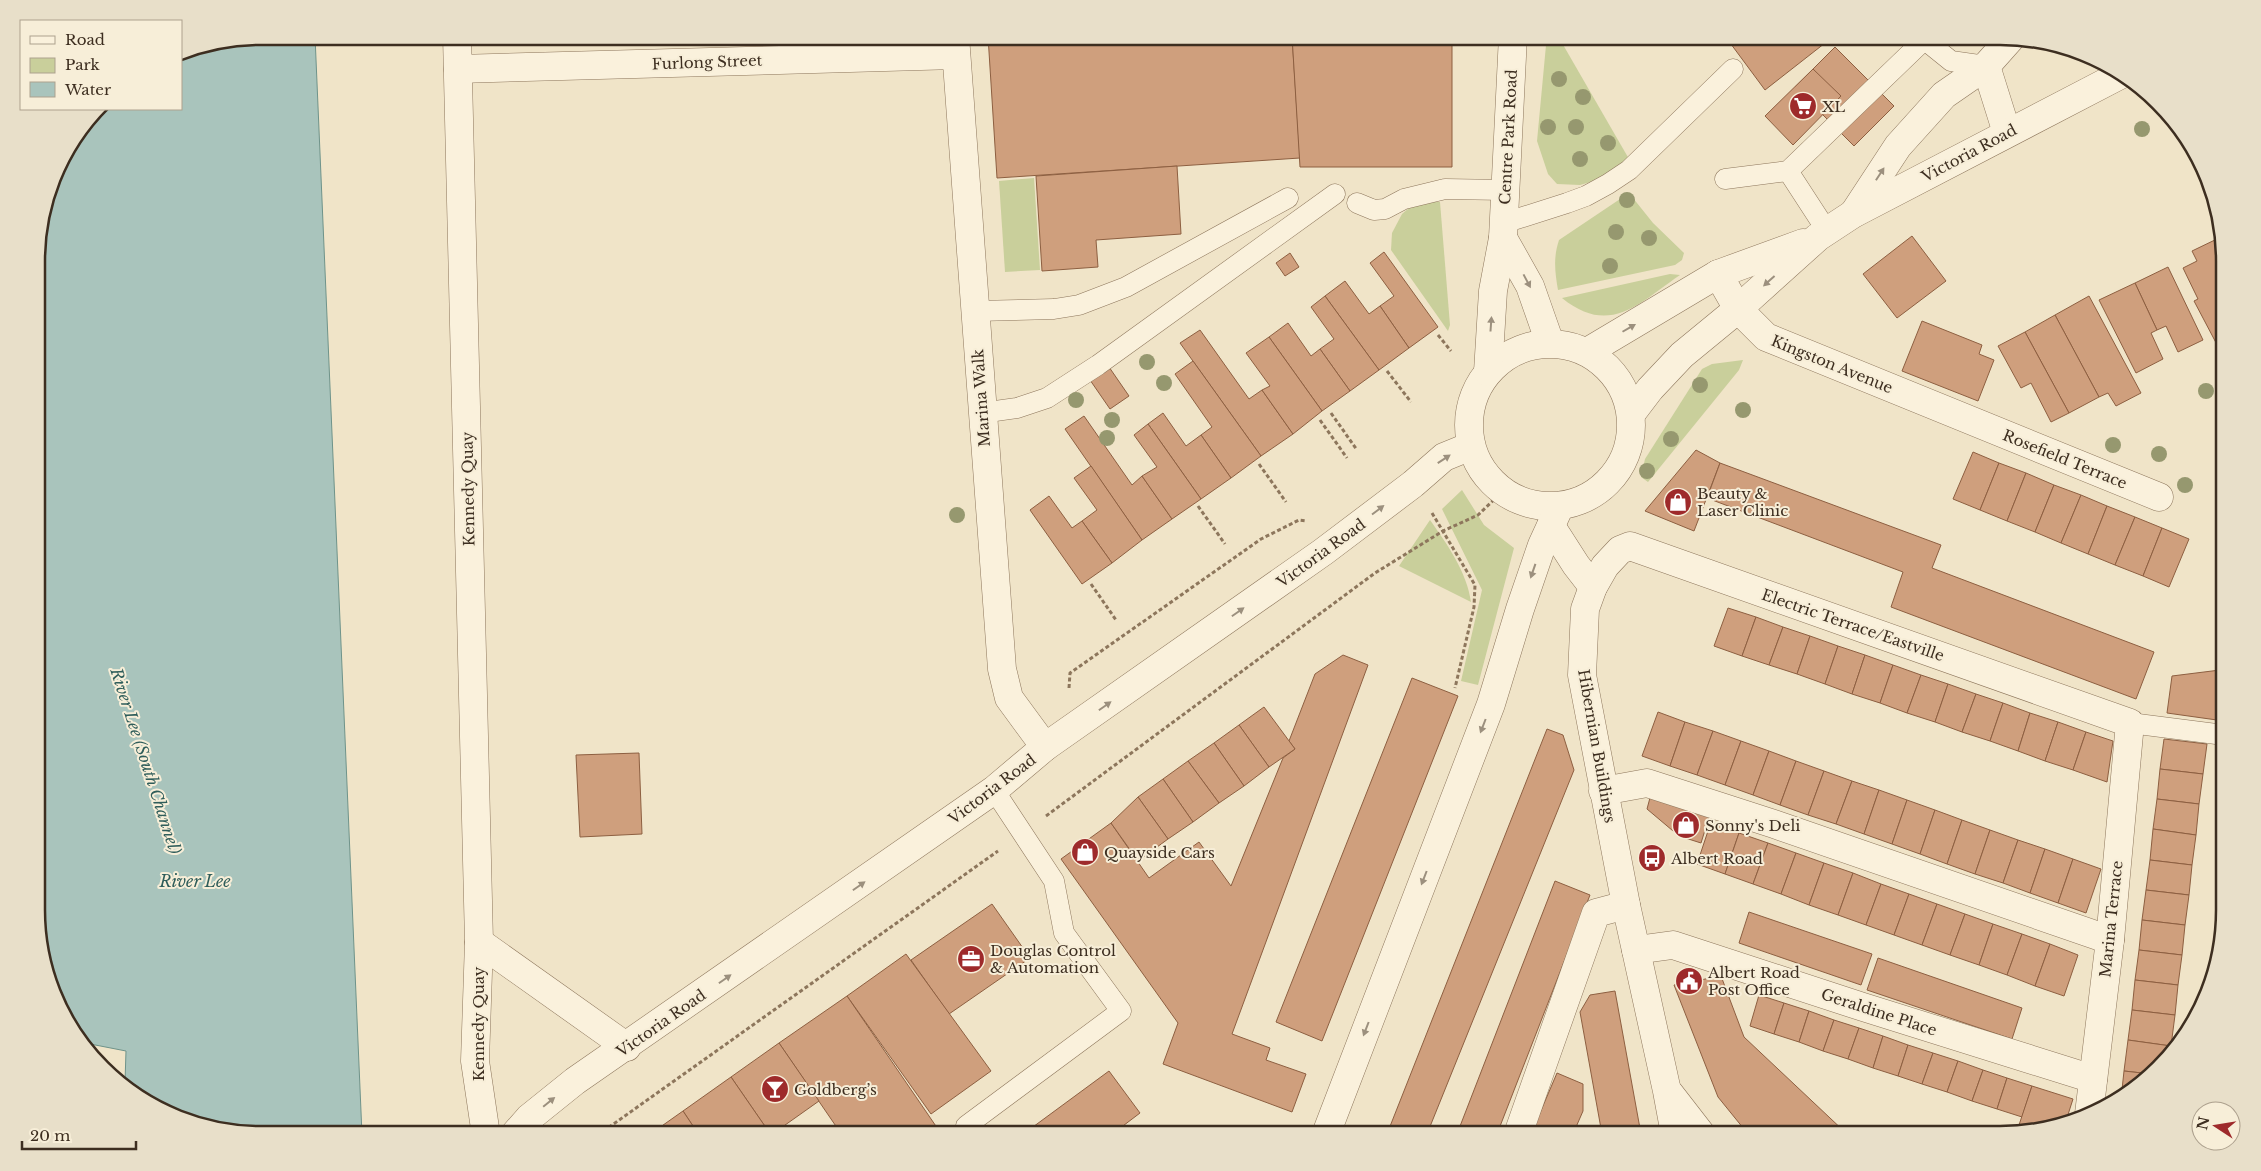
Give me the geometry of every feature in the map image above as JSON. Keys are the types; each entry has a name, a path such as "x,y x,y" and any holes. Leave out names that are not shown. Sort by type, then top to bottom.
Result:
{"street":[{"name":"Kennedy Quay","path":"457,45 479,942 475,1061 485,1126"},
{"name":"Centre Park Road","path":"1488,372 1493,291 1504,230 1513,45"},
{"path":"1853,214 1904,139 1944,95 1986,66 2005,45"},
{"name":"Furlong Street","path":"458,68 955,46"},
{"name":"Marina Walk","path":"955,46 976,311 981,413 1002,669 1008,698 1055,740"},
{"path":"1986,66 2007,133"},
{"name":"Victoria Road","path":"1631,414 1650,389 1682,355 1738,309 1822,234 1853,214 2115,78"},
{"path":"1504,230 1530,286 1550,343"},
{"name":"Victoria Road","path":"1586,352 1718,274 1822,234"},
{"name":"Kingston Avenue","path":"1718,274 1738,309 1766,337 1971,421"},
{"path":"1329,1126 1491,704 1542,545 1556,516 1590,496 1609,481 1624,460 1631,436 1631,414 1623,390 1611,371 1586,352 1573,347 1550,343 1526,347 1505,357 1488,372 1474,395 1468,420 1471,446 1483,471 1502,492 1520,501 1540,506 1556,516 1576,565 1593,587"},
{"name":"Rosefield Terrace","path":"1971,421 2158,497"},
{"name":"Victoria Road","path":"524,1126 552,1100 994,790 1055,740 1323,552 1413,484 1444,457 1471,446"},
{"name":"Electric Terrace/Eastville","path":"1593,587 1605,566 1620,550 1630,546 2130,723"},
{"name":"Hibernian Buildings","path":"1593,587 1585,608 1582,675 1603,792 1674,1126"},
{"name":"Marina Terrace","path":"2090,1107 2110,940 2130,723"},
{"path":"1603,792 1646,783 1774,824 2110,940"},
{"path":"1521,1126 1596,913 1626,905"},
{"name":"Kennedy Quay","path":"479,942 627,1047"},
{"name":"Geraldine Place","path":"1636,950 1674,945 2093,1079"},
{"path":"1667,1091 1695,1126"}],"lane":[{"path":"1725,179 1788,171 1915,45"},
{"path":"1931,45 1951,61 1986,66"},
{"path":"1504,230 1580,198 1608,184 1629,170 1734,69"},
{"path":"1788,171 1822,234"},
{"path":"1357,203 1374,210 1385,209 1404,199 1445,189 1505,190"},
{"path":"981,413 1017,408 1047,398 1098,365 1335,194"},
{"path":"976,311 1054,309 1079,305 1100,298 1126,287 1288,198"},
{"path":"2130,723 2216,734"},
{"path":"966,1126 1121,1011 1064,933 1054,881 994,790"}],"path":[{"path":"1438,335 1452,351"},
{"path":"1387,371 1411,402"},
{"path":"1331,413 1357,450"},
{"path":"1320,420 1346,458"},
{"path":"1259,464 1286,502"},
{"path":"611,1126 1022,834 1375,573 1443,531 1478,515 1502,492"},
{"path":"1198,506 1225,544"},
{"path":"1429,509 1475,586 1474,607 1455,688"},
{"path":"1055,740 1070,673 1078,667 1261,539 1284,526 1299,520 1356,527"},
{"path":"1091,584 1116,620"}],"green space":[{"path":"1546,45 1563,45 1629,159 1608,177 1580,185 1557,184 1548,174 1537,141"},
{"path":"1034,178 1040,270 1005,272 999,181"},
{"path":"1629,193 1653,223 1684,253 1682,260 1675,265 1558,290 1555,265 1559,240"},
{"path":"1429,201 1440,202 1450,325 1448,331 1391,250 1392,233 1402,214 1409,208"},
{"path":"1670,274 1680,275 1651,296 1624,312 1610,315 1595,315 1579,309 1562,298"},
{"path":"1743,360 1739,370 1648,482 1641,477 1645,459 1702,369 1712,364"},
{"path":"1462,490 1484,525 1514,548 1478,685 1461,681 1482,590 1442,509"},
{"path":"1430,520 1461,569 1471,602 1399,566"}],"water":[{"name":"River Lee","path":"247,45 315,45 362,1126 247,1126 219,1122 192,1115 153,1097 125,1077 126,1051 93,1045 81,1030 61,993 56,979 49,952 45,924 45,247 49,219 56,192 67,166 81,141 106,110 182,110 182,60 205,52"}],"building":[{"path":"989,45 1293,45 1300,158 997,178"},
{"path":"1293,45 1452,45 1452,167 1300,167"},
{"path":"1732,45 1822,45 1765,90"},
{"path":"1835,47 1894,106 1854,146 1795,87"},
{"name":"XL","path":"1813,69 1841,96 1793,145 1765,116"},
{"path":"1177,166 1181,234 1096,240 1098,267 1042,271 1036,176"},
{"path":"1912,236 1946,281 1897,318 1863,274"},
{"path":"2215,240 2216,343 2194,301 2198,299 2183,268 2197,261 2192,251"},
{"path":"1384,252 1438,327 1409,348 1380,306 1394,296 1370,263"},
{"path":"1290,253 1299,267 1285,276 1276,263"},
{"path":"2168,267 2203,340 2178,352 2166,326 2157,330 2135,283"},
{"path":"1345,281 1369,314 1380,306 1409,348 1379,370 1325,296"},
{"path":"2135,283 2157,330 2151,333 2163,359 2136,373 2099,300"},
{"path":"1325,296 1379,370 1350,391 1320,349 1334,339 1311,307"},
{"path":"2089,296 2141,393 2116,406 2108,393 2099,397 2055,315"},
{"path":"2055,315 2099,397 2069,413 2025,332"},
{"path":"1922,321 1982,345 1979,354 1994,360 1978,401 1902,371"},
{"path":"1288,323 1311,356 1320,349 1350,391 1322,411 1269,337"},
{"path":"1200,330 1249,399 1262,390 1293,434 1261,456 1180,343"},
{"path":"2025,332 2069,413 2051,422 2031,383 2021,388 1998,346"},
{"path":"1269,337 1322,411 1293,434 1262,390 1270,386 1246,353"},
{"path":"1193,361 1261,456 1231,478 1201,435 1212,427 1175,374"},
{"path":"1109,367 1129,396 1110,409 1090,380"},
{"path":"1163,413 1186,446 1201,435 1231,478 1201,499 1148,424"},
{"path":"1084,416 1132,485 1142,476 1172,519 1142,540 1065,429"},
{"path":"1148,424 1201,499 1172,519 1142,476 1157,467 1134,435"},
{"path":"1696,450 1720,463 1694,531 1645,511"},
{"path":"1973,452 1999,463 1980,510 1953,499"},
{"path":"1720,463 1941,545 1932,568 2154,652 2136,699 1891,607 1903,572 1707,498"},
{"path":"1999,463 2026,473 2007,521 1980,510"},
{"path":"1091,466 1142,540 1112,563 1082,521 1097,510 1074,478"},
{"path":"2026,473 2054,485 2035,532 2007,521"},
{"path":"2054,485 2081,495 2061,543 2035,532"},
{"path":"2081,495 2107,506 2088,554 2061,543"},
{"path":"1049,496 1072,528 1082,521 1112,563 1082,584 1030,510"},
{"path":"2107,506 2135,517 2115,565 2088,554"},
{"path":"2135,517 2162,528 2143,576 2115,565"},
{"path":"2162,528 2189,539 2169,587 2143,576"},
{"path":"1728,608 1756,617 1742,656 1714,646"},
{"path":"1756,617 1783,627 1769,665 1742,656"},
{"path":"1783,627 1810,636 1797,674 1769,665"},
{"path":"1810,636 1838,646 1825,684 1797,674"},
{"path":"1838,646 1865,655 1852,694 1825,684"},
{"path":"1343,655 1368,665 1232,1034 1270,1048 1266,1060 1306,1074 1292,1112 1163,1064 1178,1023 1061,859 1111,823 1149,878 1199,842 1231,886 1283,758 1295,749 1289,741 1315,674"},
{"path":"1865,655 1893,665 1880,703 1852,694"},
{"path":"1893,665 1921,675 1907,713 1880,703"},
{"path":"2216,670 2216,720 2167,713 2172,676"},
{"path":"1921,675 1948,684 1935,722 1907,713"},
{"path":"1412,678 1458,696 1322,1041 1276,1022"},
{"path":"1948,684 1976,694 1962,732 1935,722"},
{"path":"1976,694 2003,703 1990,741 1962,732"},
{"path":"2003,703 2030,713 2018,751 1990,741"},
{"path":"1264,707 1295,749 1269,767 1239,725"},
{"path":"1658,712 1685,722 1670,766 1642,756"},
{"path":"2030,713 2058,722 2045,761 2018,751"},
{"path":"1685,722 1713,731 1697,775 1670,766"},
{"path":"2058,722 2086,732 2073,770 2045,761"},
{"path":"1239,725 1269,767 1244,786 1214,743"},
{"path":"1547,729 1563,735 1574,770 1430,1126 1390,1126"},
{"path":"1713,731 1741,741 1725,785 1697,775"},
{"path":"2086,732 2113,741 2107,782 2073,770"},
{"path":"2164,739 2207,744 2203,774 2160,769"},
{"path":"1741,741 1769,751 1753,795 1725,785"},
{"path":"1214,743 1244,786 1219,803 1188,761"},
{"path":"1769,751 1796,761 1780,805 1753,795"},
{"path":"639,753 642,834 580,837 576,755"},
{"path":"1188,761 1219,803 1193,822 1163,779"},
{"path":"1796,761 1824,771 1808,815 1780,805"},
{"path":"2160,769 2203,774 2199,804 2157,799"},
{"path":"1824,771 1852,781 1836,824 1808,815"},
{"path":"1163,779 1193,822 1168,839 1138,797"},
{"path":"1852,781 1879,790 1864,834 1836,824"},
{"path":"1879,790 1907,800 1892,844 1864,834"},
{"name":"Sonny's Deli","path":"1651,794 1710,814 1701,843 1679,836 1647,809"},
{"path":"1138,797 1168,839 1138,861 1111,823"},
{"path":"2157,799 2199,804 2196,835 2153,829"},
{"path":"1907,800 1935,810 1920,854 1892,844"},
{"path":"1935,810 1962,820 1947,864 1920,854"},
{"path":"1962,820 1990,830 1975,874 1947,864"},
{"path":"1711,822 1739,833 1725,874 1697,864"},
{"path":"2153,829 2196,835 2192,865 2150,860"},
{"path":"1990,830 2018,840 2003,883 1975,874"},
{"path":"1739,833 1768,843 1753,884 1725,874"},
{"path":"2018,840 2045,849 2030,893 2003,883"},
{"path":"1768,843 1796,853 1781,894 1753,884"},
{"path":"2045,849 2073,859 2058,903 2030,893"},
{"path":"1796,853 1824,863 1809,905 1781,894"},
{"path":"2073,859 2101,869 2086,913 2058,903"},
{"path":"2150,860 2192,865 2189,895 2146,890"},
{"path":"1824,863 1853,873 1838,915 1809,905"},
{"path":"1853,873 1881,884 1866,925 1838,915"},
{"path":"1555,881 1590,895 1500,1126 1460,1126"},
{"path":"1881,884 1909,894 1894,935 1866,925"},
{"path":"2146,890 2189,895 2185,925 2142,920"},
{"path":"1909,894 1937,904 1922,945 1894,935"},
{"name":"Douglas Control & Automation","path":"992,904 1030,958 949,1014 911,960"},
{"path":"1937,904 1965,914 1950,955 1922,945"},
{"path":"1749,912 1872,954 1861,985 1739,943"},
{"path":"1965,914 1993,924 1979,965 1950,955"},
{"path":"2142,920 2185,925 2182,955 2139,950"},
{"path":"1993,924 2022,934 2007,975 1979,965"},
{"path":"2022,934 2050,944 2035,986 2007,975"},
{"path":"2050,944 2078,955 2064,996 2035,986"},
{"path":"2139,950 2182,955 2178,985 2135,980"},
{"path":"906,954 991,1071 931,1114 847,996"},
{"path":"1878,958 2022,1008 2012,1039 1867,990"},
{"path":"1721,976 1744,1037 1839,1126 1742,1126 1718,1097 1674,985"},
{"path":"2135,980 2178,985 2175,1015 2132,1010"},
{"path":"1615,991 1640,1126 1601,1126 1580,1012 1590,995"},
{"path":"1759,995 1784,1003 1774,1034 1750,1026"},
{"path":"847,996 936,1126 836,1126 779,1043"},
{"path":"1784,1003 1809,1011 1799,1042 1774,1034"},
{"path":"2132,1010 2175,1015 2172,1040 2167,1045 2128,1040"},
{"path":"1809,1011 1834,1020 1823,1051 1799,1042"},
{"path":"1834,1020 1859,1028 1848,1059 1823,1051"},
{"path":"1859,1028 1883,1036 1873,1068 1848,1059"},
{"path":"1883,1036 1908,1045 1898,1076 1873,1068"},
{"path":"2128,1040 2167,1045 2153,1063 2141,1073 2124,1071"},
{"name":"Goldberg’s","path":"779,1043 819,1101 784,1126 765,1126 731,1077"},
{"path":"1908,1045 1933,1053 1922,1084 1898,1076"},
{"path":"1933,1053 1958,1061 1947,1092 1922,1084"},
{"path":"1958,1061 1983,1070 1972,1101 1947,1092"},
{"path":"1983,1070 2007,1078 1997,1109 1972,1101"},
{"path":"1109,1071 1140,1113 1123,1126 1034,1126"},
{"path":"2124,1071 2141,1073 2131,1081 2122,1088"},
{"path":"1557,1073 1583,1084 1583,1111 1576,1126 1534,1126"},
{"path":"731,1077 765,1126 693,1126 683,1111"},
{"path":"2007,1078 2032,1086 2022,1117 1997,1109"},
{"path":"2032,1086 2073,1099 2068,1115 2019,1125"},
{"path":"683,1111 693,1126 662,1126"}],"place":[{"name":"XL","path":"1803,106"},
{"name":"Beauty & Laser Clinic","path":"1678,502"},
{"name":"Sonny's Deli","path":"1686,825"},
{"name":"Quayside Cars","path":"1085,852"},
{"name":"Albert Road","path":"1652,858"},
{"name":"Douglas Control & Automation","path":"971,959"},
{"name":"Albert Road Post Office","path":"1689,981"},
{"name":"Goldberg’s","path":"775,1089"}],"water label":[{"name":"River Lee (South Channel)","path":"146,761"}]}
